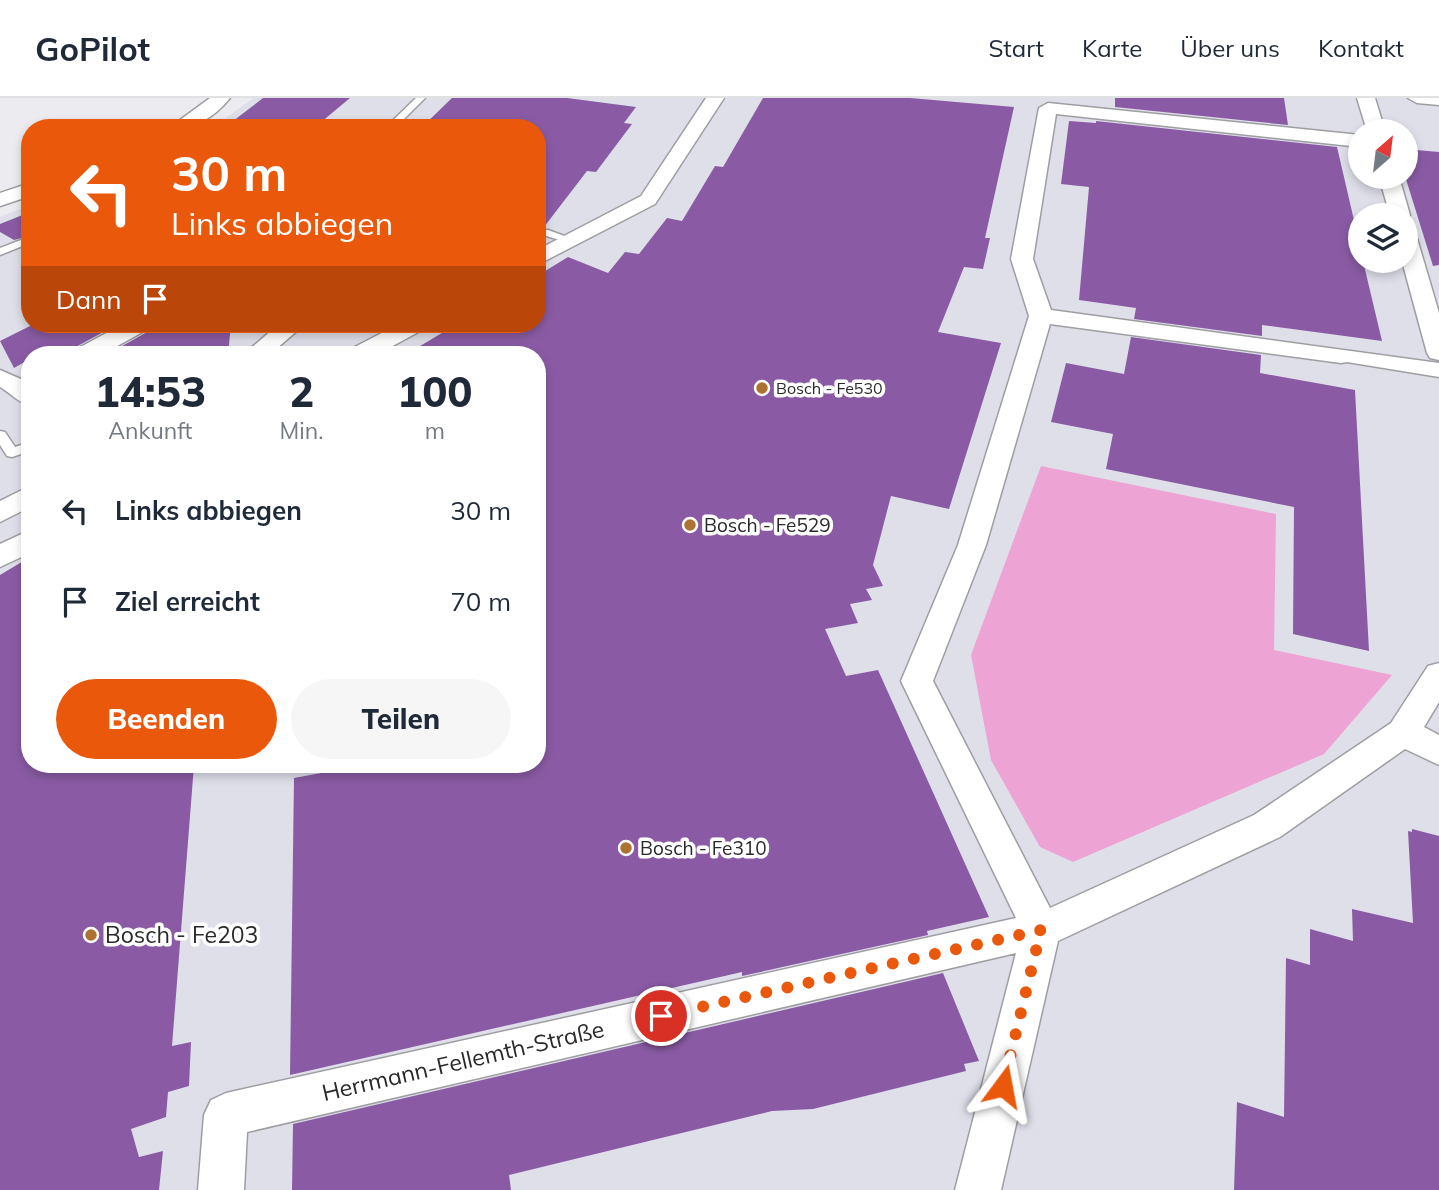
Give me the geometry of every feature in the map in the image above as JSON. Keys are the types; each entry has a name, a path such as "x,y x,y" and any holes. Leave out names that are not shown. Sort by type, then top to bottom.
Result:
{"street":[{"path":"193,119 221,98"},
{"path":"546,255 648,200 715,98"},
{"path":"1089,98 1348,130"},
{"path":"1366,98 1368,119"},
{"path":"1417,98 1439,100"},
{"path":"978,1190 1041,930 917,681 972,545 1041,316 1021,259 1048,108 1348,131"},
{"path":"0,200 21,192"},
{"path":"1416,273 1439,353"},
{"path":"1041,316 1439,370"},
{"path":"100,346 124,333"},
{"path":"267,346 282,333"},
{"path":"375,346 399,333"},
{"path":"0,377 21,388"},
{"path":"0,513 21,500"},
{"path":"0,557 21,545"},
{"name":"Herrmann-Fellemth-Straße","path":"221,1190 226,1115 1041,930 1267,825 1403,732 1439,675"},
{"path":"1403,732 1439,751"}],"lane":[{"path":"399,119 421,98"},
{"path":"546,233 573,242"},
{"path":"0,251 21,243"},
{"path":"0,435 12,453 21,450"}],"shaded area":[{"path":"253,98 1439,98 1439,1190 0,1190 0,217 21,209 21,333 546,333 546,119 224,119"},
{"path":"1041,466 1276,514 1274,650 1392,675 1324,754 1073,862 1040,847 991,760 971,655"}],"building":[{"path":"263,98 350,98 325,119 236,119"},
{"path":"452,98 567,98 636,107 624,123 632,124 596,172 587,171 546,224 546,119 430,119"},
{"path":"763,98 910,98 1014,107 985,238 990,238 983,269 964,267 938,332 1001,343 949,509 891,496 873,565 883,586 866,589 872,600 850,604 858,623 825,629 846,676 878,670 989,917 927,931 928,935 742,976 742,972 290,1075 294,778 321,773 546,773 546,346 420,346 442,333 546,333 546,270 568,257 608,273 625,252 639,254 667,218 682,221 715,166 723,167"},
{"path":"1115,98 1284,98 1288,125 1115,107"},
{"path":"1069,121 1096,121 1337,147 1350,203 1348,273 1366,273 1382,341 1262,325 1262,336 1134,319 1136,308 1079,300 1089,187 1061,184"},
{"path":"1418,150 1439,152 1439,265 1433,266 1418,218 1418,203 1413,203 1409,189 1418,189"},
{"path":"21,216 21,238 14,240 0,232 0,224"},
{"path":"21,330 21,333 102,333 78,346 21,346 21,364 14,368 0,341"},
{"path":"145,333 230,333 229,346 122,346"},
{"path":"1131,337 1261,355 1260,373 1355,390 1369,651 1293,634 1294,507 1106,469 1113,434 1051,422 1066,363 1124,374"},
{"name":"Bosch - Fe203","path":"21,562 21,773 193,773 172,1046 191,1042 189,1086 168,1092 166,1117 131,1129 139,1157 163,1151 159,1190 0,1190 0,575"},
{"path":"1412,829 1439,836 1439,1190 1234,1190 1237,1102 1284,1117 1286,958 1310,965 1310,929 1353,941 1352,909 1413,923 1408,831 1412,832"},
{"path":"943,973 979,1061 964,1064 966,1071 813,1109 772,1111 509,1175 511,1190 292,1190 293,1124"}],"place":[{"name":"Bosch - Fe530","path":"762,388"},
{"name":"Bosch - Fe529","path":"690,525"},
{"name":"Bosch - Fe310","path":"626,848"},
{"name":"Bosch - Fe203","path":"91,935"}],"route":[{"path":"661,1016 1041,930 1003,1086"}]}
